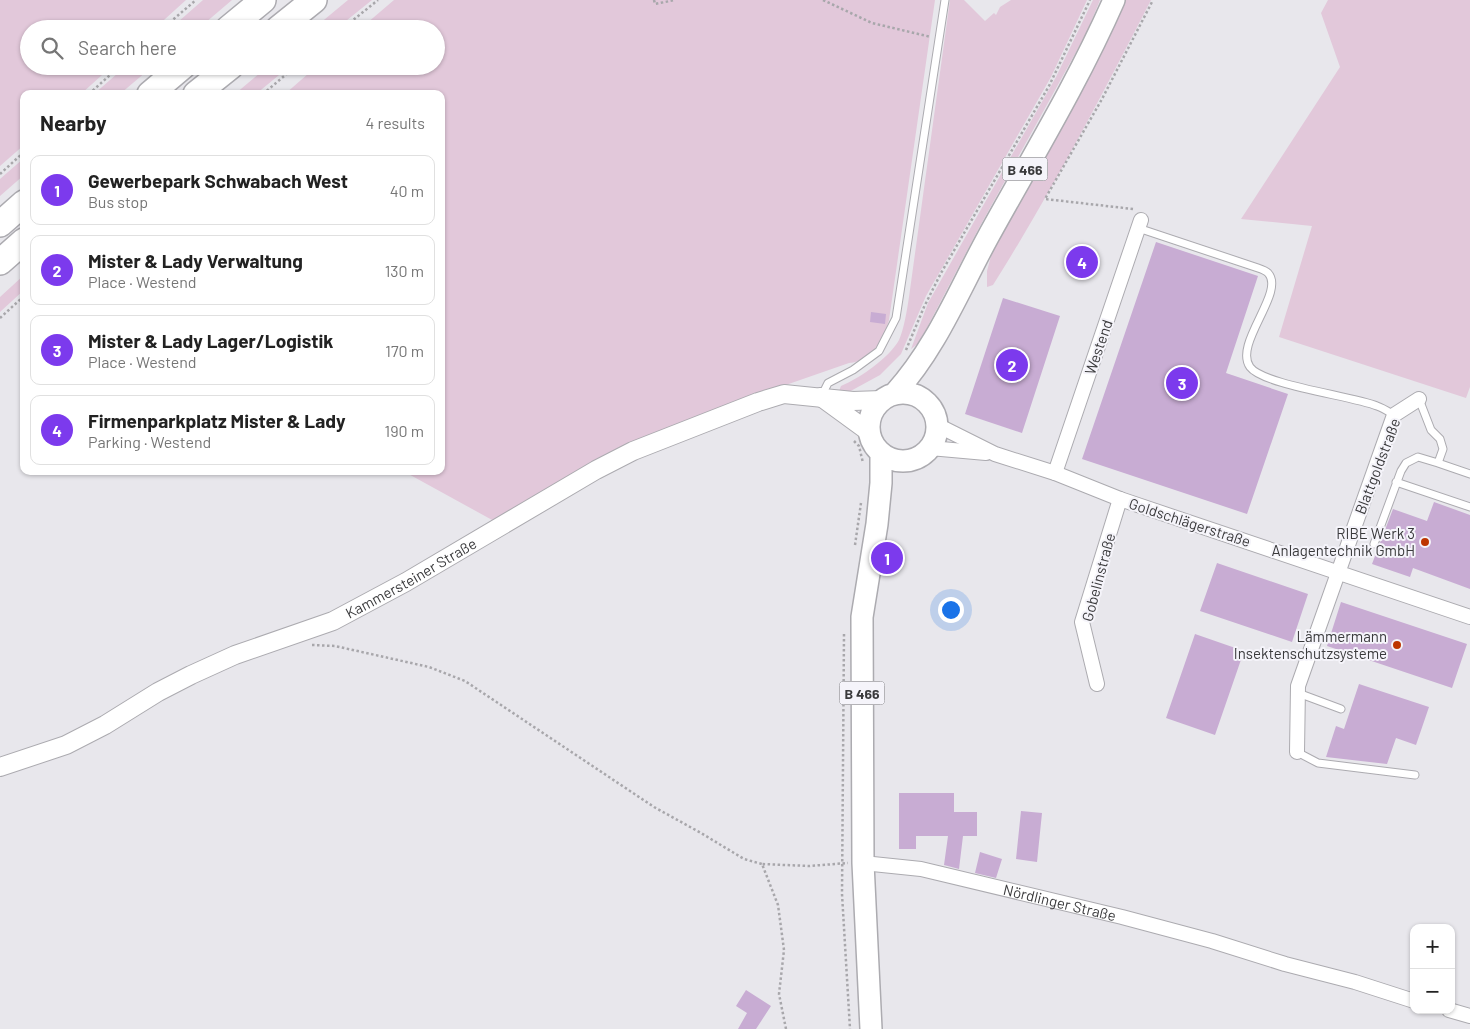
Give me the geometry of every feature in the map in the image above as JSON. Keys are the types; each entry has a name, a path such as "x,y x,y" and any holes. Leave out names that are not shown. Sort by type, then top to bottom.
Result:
{"highway":[{"path":"239,20 263,0"},
{"path":"289,20 314,0"},
{"path":"155,90 172,75"},
{"path":"201,90 220,75"},
{"path":"0,224 20,206"},
{"path":"0,262 20,244"}],"main road":[{"name":"B 466","path":"889,397 909,378 936,338 968,272 1076,79 1114,0"},
{"name":"B 466","path":"926,402 927,375 936,338"},
{"path":"906,392 926,402 932,408 937,425 937,433 930,448 924,454 907,461 898,461 881,453 861,436 872,414 889,397 906,392"},
{"name":"B 466","path":"870,1029 852,863 862,617 877,524 881,483 881,453"},
{"name":"B 466","path":"877,524 889,490 907,461"}],"street":[{"name":"Westend","path":"1055,473 1140,224"},
{"name":"Kammersteiner Straße","path":"0,768 66,745 104,725 158,692 235,655 333,621 406,582 632,450 784,394 854,401 889,397"},
{"path":"821,397 861,436"},
{"name":"Blattgoldstraße","path":"1297,752 1298,686 1394,415 1419,400"},
{"name":"Goldschlägerstraße","path":"937,425 995,454 1055,473 1120,499 1470,617"},
{"name":"Goldschlägerstraße","path":"930,448 995,454"},
{"name":"Gobelinstraße","path":"1098,684 1082,622 1120,499"},
{"name":"Nördlinger Straße","path":"852,863 921,869 1122,917 1355,982 1410,1000"},
{"path":"1455,1012 1470,1016"}],"lane":[{"path":"821,397 828,383 853,370 880,350 896,318 945,0"},
{"path":"1140,224 1268,272 1272,280 1272,289 1253,333 1247,357 1248,366 1256,372 1290,384 1377,406 1394,415"},
{"path":"1419,400 1431,430 1440,439 1443,449 1438,463"},
{"path":"1374,544 1396,482 1406,463 1418,457 1470,474"},
{"path":"1396,482 1470,507"},
{"path":"1298,693 1341,709"},
{"path":"1297,752 1318,762 1415,776"}],"path":[{"path":"173,20 196,0"},
{"path":"353,20 378,0"},
{"path":"654,0 655,4 675,0"},
{"path":"824,0 872,23 939,39"},
{"path":"905,352 941,273 1049,86 1090,0"},
{"path":"1140,224 1145,210 1045,200 1102,99 1153,0"},
{"path":"93,90 110,75"},
{"path":"268,90 285,75"},
{"path":"0,174 20,156"},
{"path":"0,318 20,300"},
{"path":"861,436 859,446 864,466"},
{"path":"854,552 861,500"},
{"path":"844,633 852,863 842,894 850,1029"},
{"path":"292,636 298,644 335,646 429,667 465,681 654,808 702,833 744,859 762,864 809,866 852,863"},
{"path":"762,864 778,905 784,950 779,994 786,1029"}],"shaded area":[{"path":"0,0 186,0 164,20 20,20 20,75 102,75 85,90 20,90 20,148 0,166"},
{"path":"203,0 232,0 209,20 180,20"},
{"path":"348,0 372,0 347,20 324,20"},
{"path":"394,0 935,0 889,320 880,342 864,358 722,407 494,521 410,475 445,475 445,90 290,90 307,75 445,75 445,20 371,20"},
{"path":"950,0 964,0 985,21 994,13 996,15 1000,7 1011,0 1087,0 1051,77 926,296 901,354 880,375 847,393 839,391 841,386 865,373 888,354 899,340 902,330 909,297"},
{"path":"1093,0 1100,0 1086,34 980,226 919,343 911,349 928,303 1056,77"},
{"path":"1125,0 1151,0 1094,109 1035,215 993,285 987,287 987,271 994,245 1115,23"},
{"path":"1328,0 1470,0 1470,387 1466,398 1279,337 1312,226 1241,219 1340,67 1321,13"},
{"path":"116,75 142,75 125,90 99,90"},
{"path":"257,75 279,75 261,90 240,90"},
{"path":"20,162 20,178 0,196 0,179"},
{"path":"20,279 20,294 0,312 0,297"}],"building":[{"path":"1156,242 1258,276 1226,373 1288,394 1247,514 1082,459"},
{"path":"1003,298 1060,316 1022,433 965,414"},
{"path":"871,312 886,314 885,324 870,322"},
{"name":"RIBE Werk 3 Anlagentechnik GmbH","path":"1434,502 1470,515 1470,589 1413,568 1410,577 1372,564 1393,509 1427,521"},
{"path":"1217,563 1308,594 1292,642 1200,611"},
{"name":"Lämmermann Insektenschutzsysteme","path":"1341,602 1467,644 1452,688 1327,646"},
{"path":"1195,634 1244,651 1215,735 1166,718"},
{"path":"1359,684 1429,707 1416,745 1396,738 1387,764 1326,757 1336,726 1344,729"},
{"path":"899,793 954,793 954,812 977,812 977,836 963,836 959,869 944,865 948,836 916,836 916,849 899,849"},
{"path":"1021,811 1042,813 1037,862 1016,859"},
{"path":"980,852 1002,859 996,878 975,873"},
{"path":"746,990 771,1006 756,1029 738,1029 747,1013 736,1006"}],"place":[{"name":"Firmenparkplatz Mister & Lady","path":"1082,262"},
{"name":"Mister & Lady Verwaltung","path":"1012,365"},
{"name":"Mister & Lady Lager/Logistik","path":"1182,383"},
{"name":"RIBE Werk 3 Anlagentechnik GmbH","path":"1425,542"},
{"name":"Gewerbepark Schwabach West","path":"887,558"},
{"name":"Lämmermann Insektenschutzsysteme","path":"1397,645"}]}
